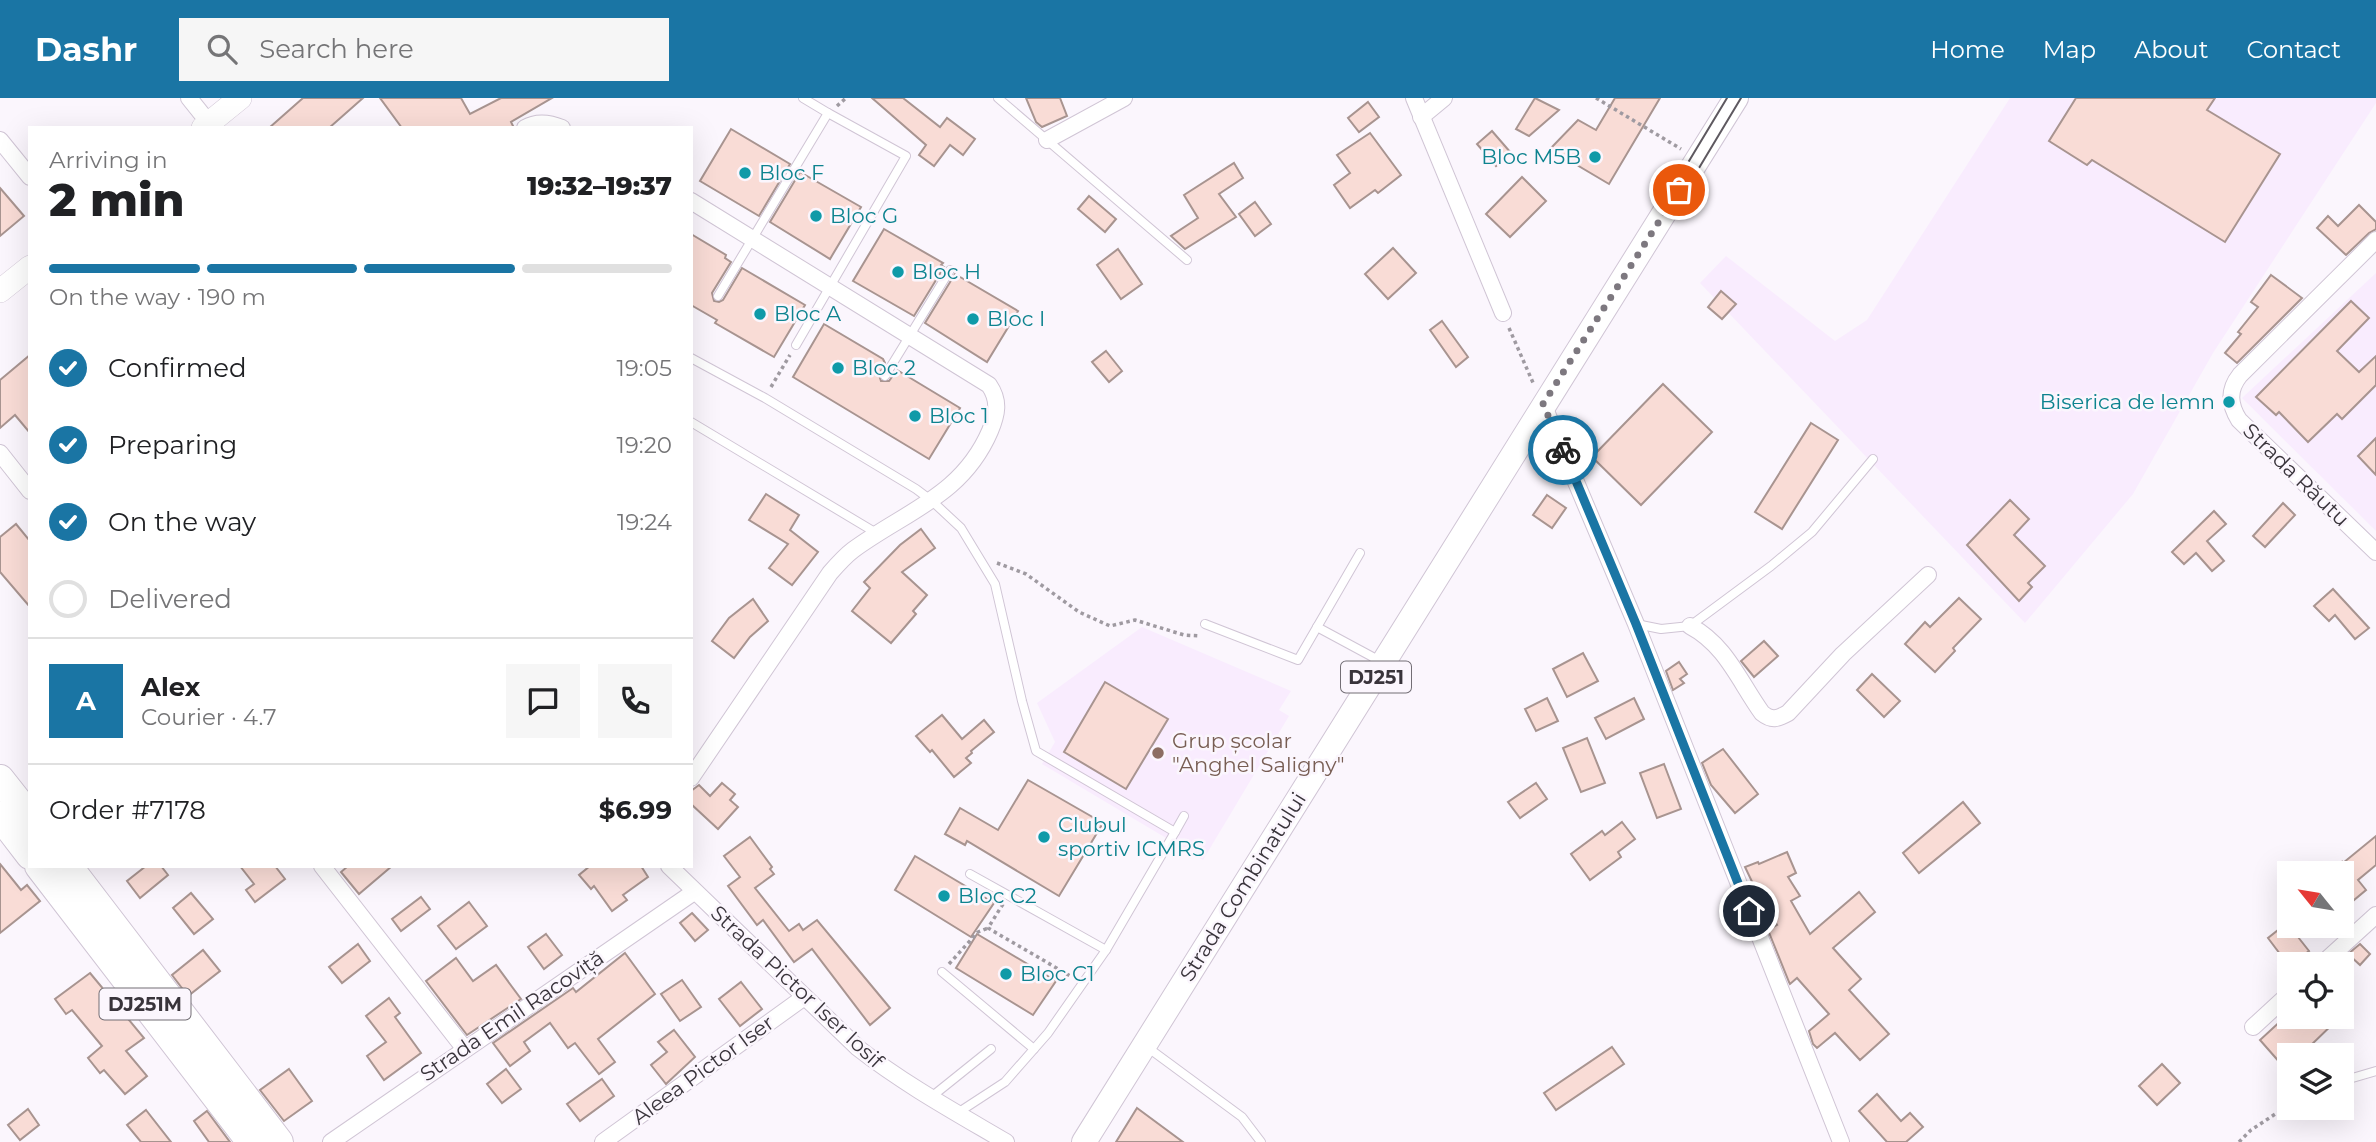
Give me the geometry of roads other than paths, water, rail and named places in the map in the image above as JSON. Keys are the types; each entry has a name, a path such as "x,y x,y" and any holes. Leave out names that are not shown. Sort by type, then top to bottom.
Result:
{"highway":[{"path":"0,779 28,814"},
{"path":"0,816 28,852"},
{"name":"DJ251M","path":"41,868 251,1142"},
{"name":"DJ251M","path":"70,868 279,1142"}],"main road":[{"path":"208,126 240,98"},
{"name":"Strada Combinatului","path":"1084,1142 1385,664 1543,404 1736,98"},
{"path":"0,291 28,269"}],"street":[{"path":"190,98 208,126"},
{"path":"1047,140 1124,98"},
{"path":"1414,98 1503,313"},
{"path":"1422,117 1444,98"},
{"path":"528,126 549,123 557,126"},
{"path":"0,140 28,175"},
{"path":"693,202 989,385 997,396 995,421 985,443 961,477 932,501 852,550 830,573 693,775"},
{"name":"Strada Răutu","path":"2376,240 2240,375 2234,383 2231,396 2232,409 2239,420 2376,552"},
{"path":"1543,404 1636,624 1841,1142"},
{"path":"0,453 28,488"},
{"path":"1690,626 1712,640 1743,681 1762,713 1769,719 1777,719 1788,713 1843,654 1928,575"},
{"path":"324,868 464,1048"},
{"name":"Strada Pictor Iser Iosif","path":"671,868 803,998 881,1066 998,1140"},
{"name":"Strada Emil Racoviță","path":"331,1142 694,892"},
{"path":"2335,952 2376,915"},
{"name":"Aleea Pictor Iser","path":"603,1142 803,998"},
{"path":"2253,1027 2277,1005"}],"lane":[{"path":"796,345 906,156 803,98"},
{"path":"998,98 1187,260"},
{"path":"718,296 828,113"},
{"path":"885,376 950,270"},
{"path":"693,359 765,398 932,501 961,528 995,584 1036,751 1175,832"},
{"path":"693,423 878,534"},
{"path":"1636,624 1661,629 1690,626 1812,532 1873,459"},
{"path":"1205,624 1297,660 1360,553"},
{"path":"1317,627 1385,664"},
{"path":"956,1114 1005,1082 1034,1049 1106,950 1184,816"},
{"path":"970,874 1106,950"},
{"path":"942,972 1034,1049"},
{"path":"1144,1045 1242,1117 1261,1142"},
{"path":"930,1098 991,1049"},
{"path":"2354,1078 2376,1072"}],"tram line":[{"path":"1689,161 1727,98"},
{"path":"1699,168 1741,98"}],"place":[{"name":"Bloc M5B","path":"1595,157"},
{"name":"Bloc F","path":"745,173"},
{"name":"Bloc G","path":"816,216"},
{"name":"Bloc H","path":"898,272"},
{"name":"Bloc A","path":"760,314"},
{"name":"Bloc I","path":"973,319"},
{"name":"Bloc 2","path":"838,368"},
{"name":"Biserica de lemn","path":"2229,402"},
{"name":"Bloc 1","path":"915,416"},
{"name":"Grup școlar \"Anghel Saligny\"","path":"1158,753"},
{"name":"Clubul sportiv ICMRS","path":"1044,837"},
{"name":"Bloc C2","path":"944,896"},
{"name":"Bloc C1","path":"1006,974"}]}
